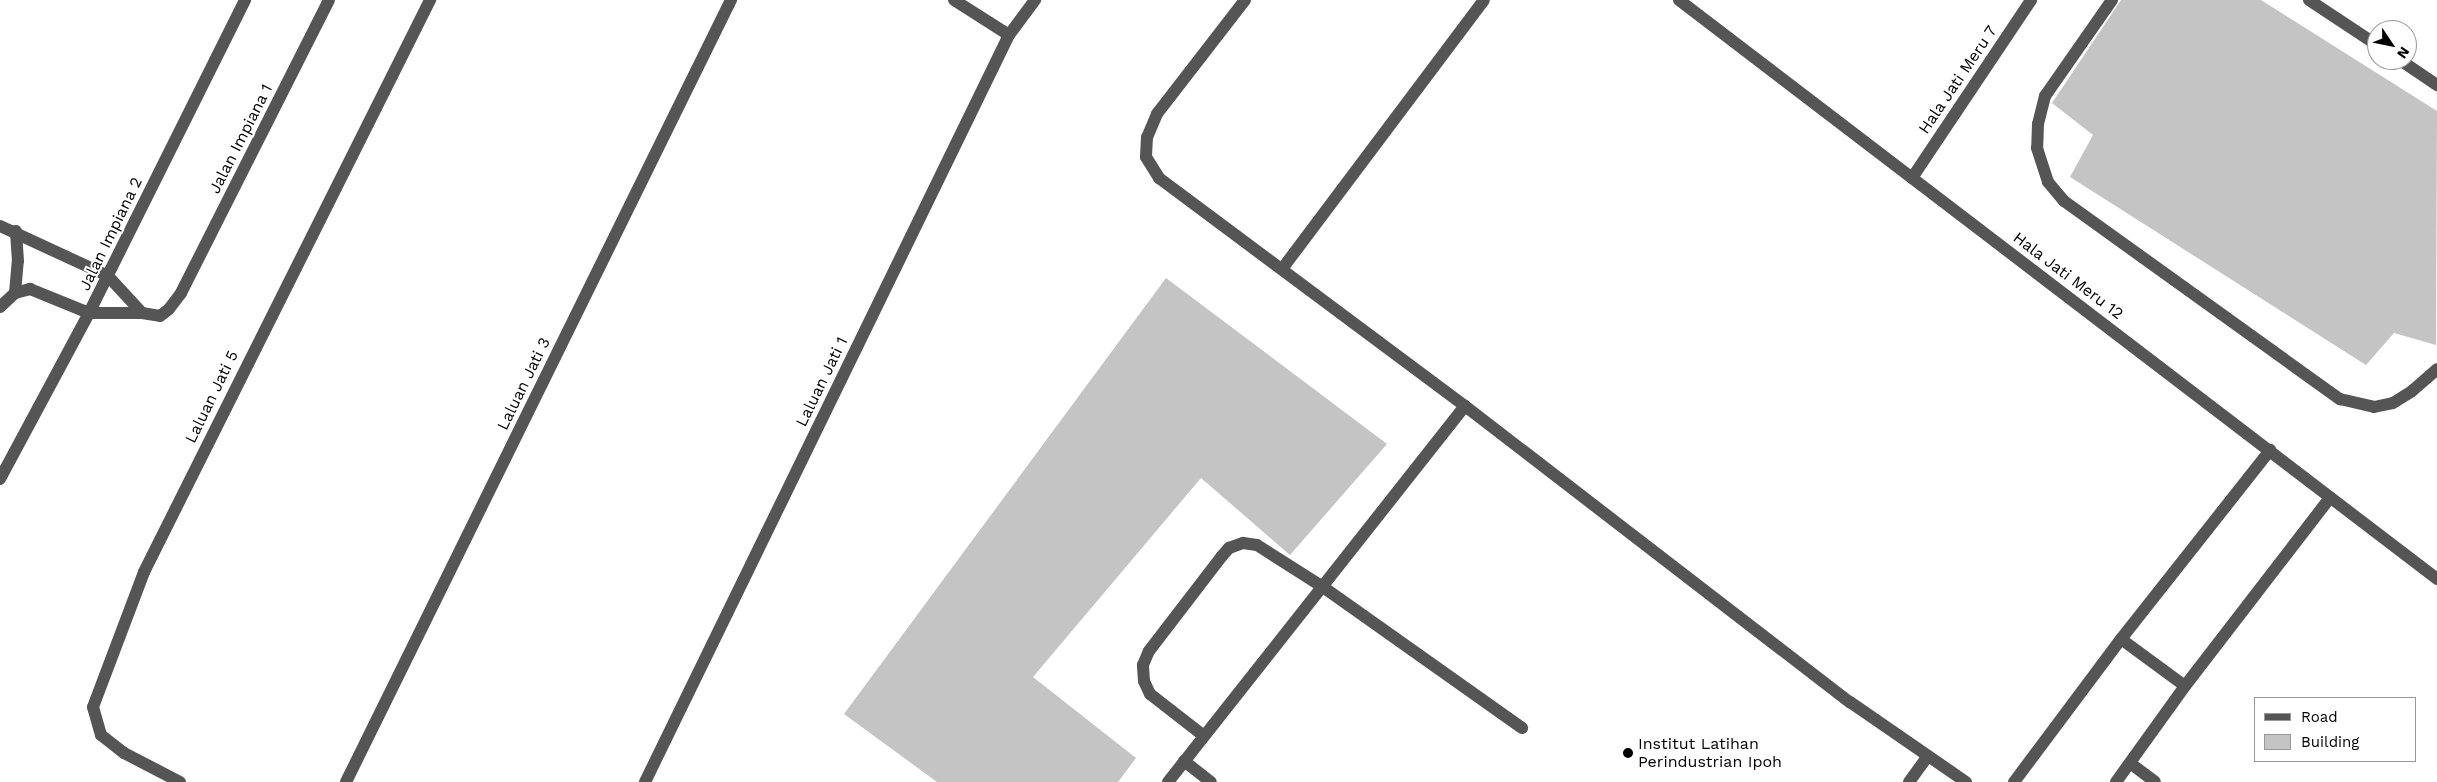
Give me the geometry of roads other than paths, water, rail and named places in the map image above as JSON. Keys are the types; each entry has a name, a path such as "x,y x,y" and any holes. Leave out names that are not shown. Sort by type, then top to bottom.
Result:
{"street":[{"name":"Jalan Impiana 2","path":"0,480 108,276 245,0"},
{"name":"Jalan Impiana 1","path":"142,313 160,316 181,293 329,0"},
{"name":"Laluan Jati 5","path":"180,782 124,753 101,735 93,707 144,572 430,0"},
{"name":"Laluan Jati 3","path":"346,782 731,0"},
{"path":"954,0 1009,35"},
{"name":"Laluan Jati 1","path":"646,782 1009,35 1035,0"},
{"path":"1244,0 1157,114 1147,137 1146,156 1159,178 1465,406 1850,702 1966,782"},
{"path":"1282,269 1484,0"},
{"name":"Hala Jati Meru 12","path":"1679,0 2437,579"},
{"name":"Hala Jati Meru 7","path":"1912,178 2031,0"},
{"path":"2112,0 2045,96 2038,124 2037,148 2048,182 2064,202 2340,399 2374,407 2393,402 2412,391 2437,369"},
{"path":"2309,0 2367,38"},
{"path":"2415,70 2437,85"},
{"path":"0,226 16,231 108,276 142,313"},
{"path":"15,293 18,261 16,231"},
{"path":"0,307 15,293 30,289 89,313 142,313"},
{"path":"1168,782 1465,406"},
{"path":"2014,782 2122,639 2270,450"},
{"path":"2116,782 2186,686 2330,498"},
{"path":"1204,736 1150,694 1144,681 1143,665 1149,651 1222,556 1229,548 1243,543 1257,545 1323,587 1522,728"},
{"path":"2122,639 2186,686"},
{"path":"1909,782 1928,756"},
{"path":"1184,761 1211,782"},
{"path":"2130,763 2155,782"}],"place":[{"name":"Institut Latihan Perindustrian Ipoh","path":"1628,753"}]}
